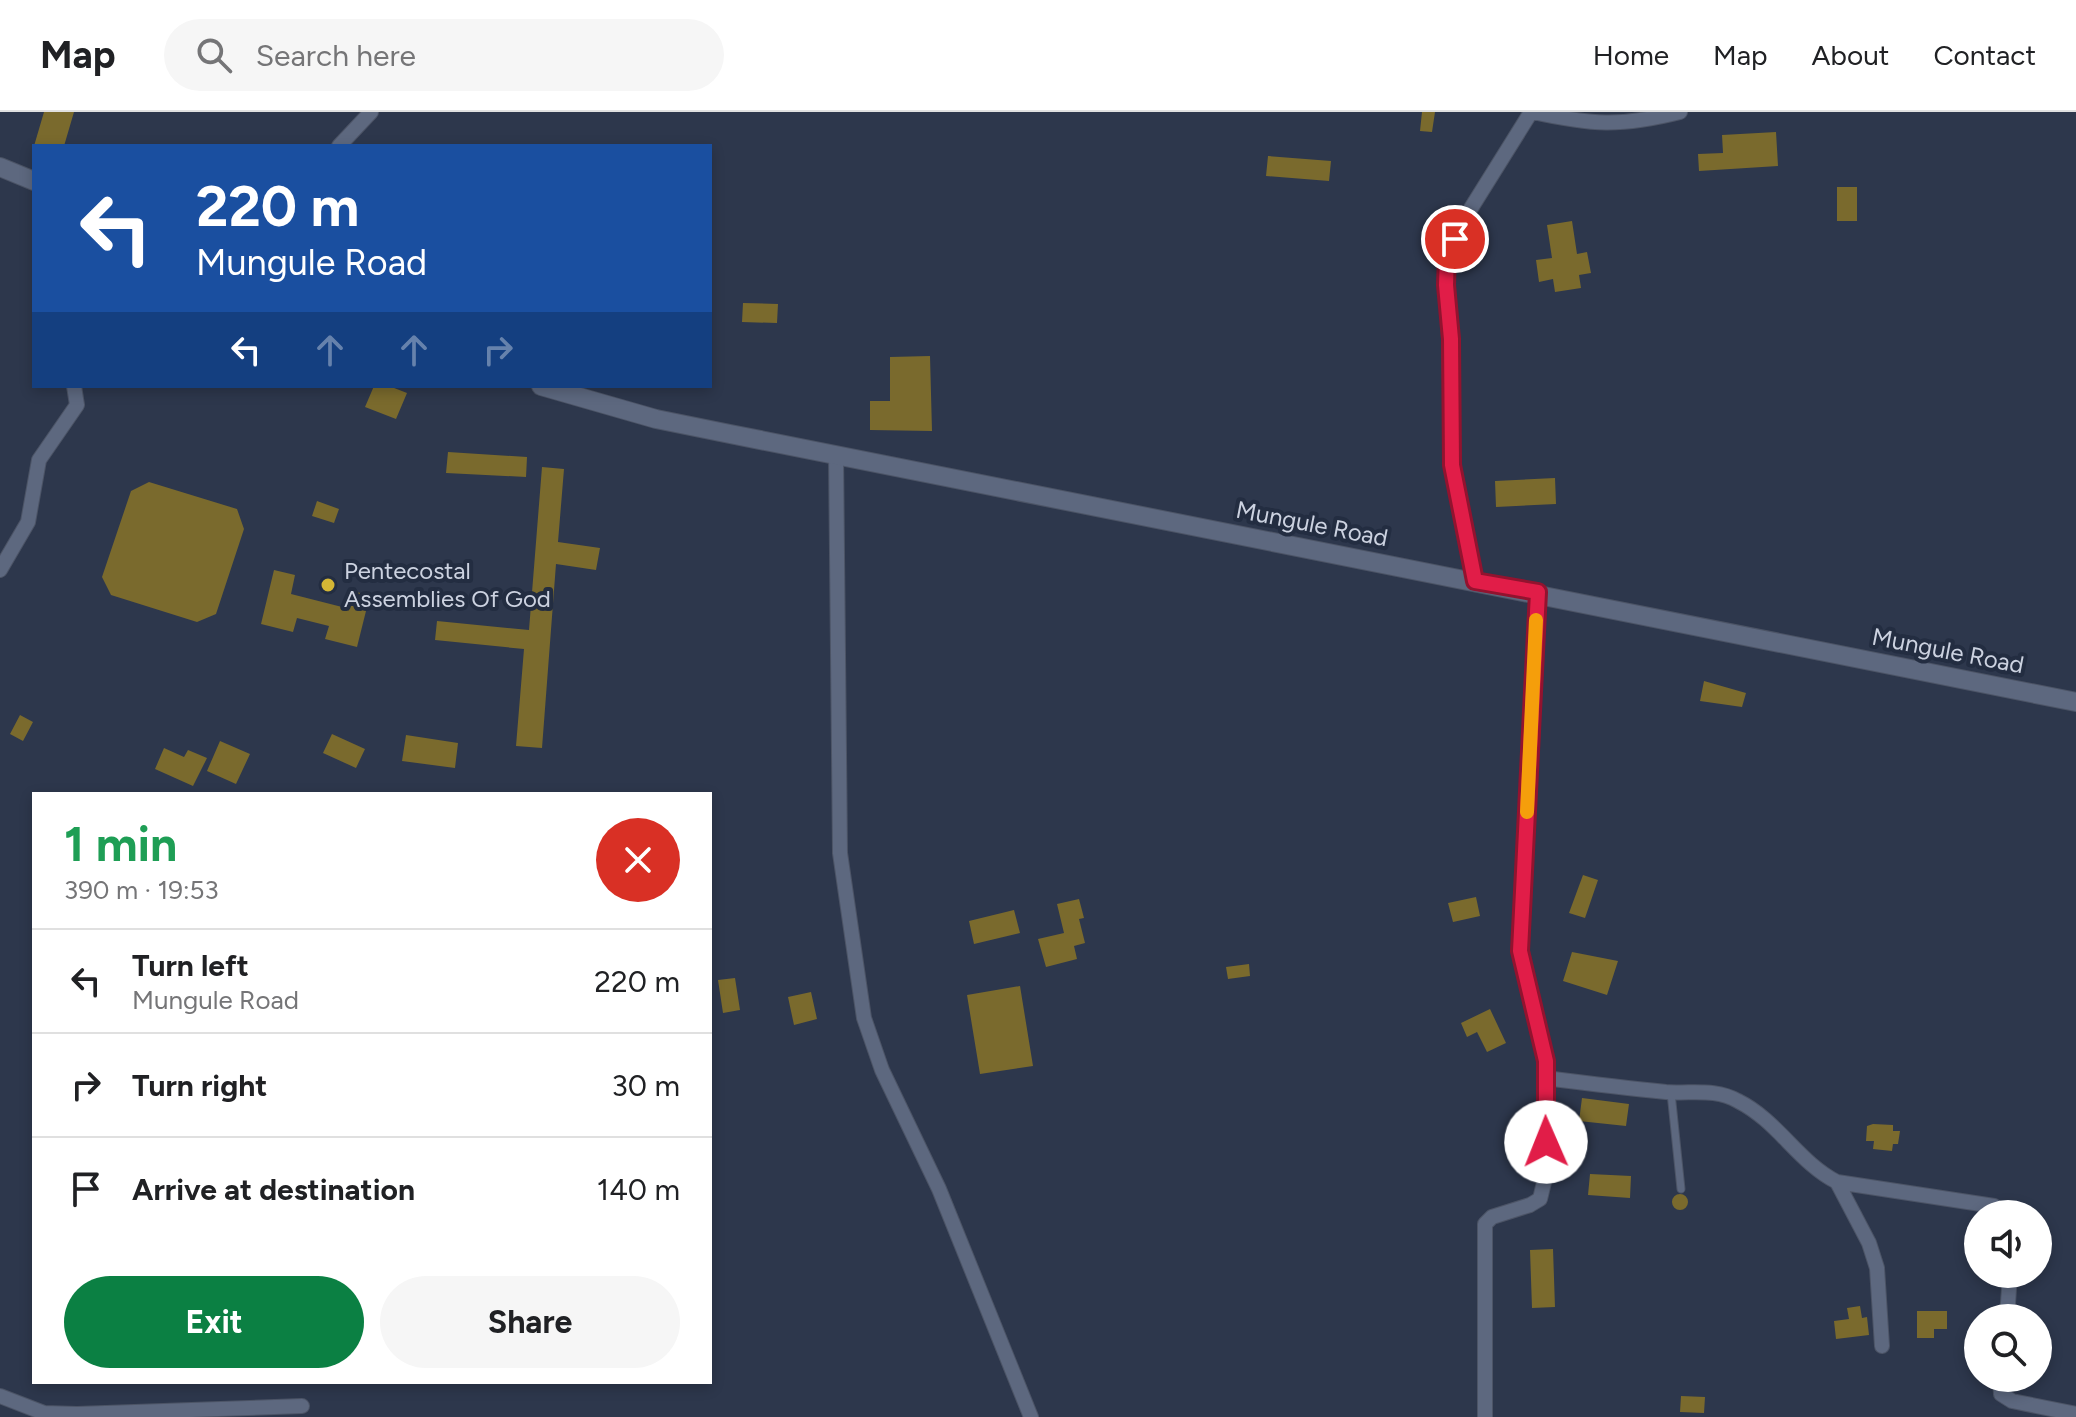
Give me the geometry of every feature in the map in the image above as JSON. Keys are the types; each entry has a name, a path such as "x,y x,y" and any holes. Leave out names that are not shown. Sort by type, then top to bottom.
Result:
{"street":[{"path":"341,144 371,112"},
{"path":"1475,581 1452,465 1447,256 1463,221 1532,112 1588,125 1639,122 1680,112"},
{"path":"0,167 32,180"},
{"path":"0,570 28,522 39,460 77,405 74,388"},
{"name":"Mungule Road","path":"548,388 656,419 1538,592 2076,702"},
{"path":"836,454 840,853 864,1018 882,1070 939,1189 1031,1417"},
{"path":"1485,1417 1484,1234 1492,1217 1530,1205 1540,1199 1545,1188 1546,1061 1520,951 1538,592"},
{"path":"1545,1078 1671,1093 1708,1091 1736,1099 1762,1116 1818,1172 1837,1182 1964,1201"},
{"path":"1837,1182 1869,1243 1877,1268 1882,1346"},
{"path":"2001,1392 2012,1401 2073,1415"},
{"path":"0,1396 44,1413 302,1406"}],"lane":[{"path":"1671,1093 1681,1189"}],"building":[{"path":"44,112 74,112 65,144 35,144"},
{"path":"1422,112 1435,112 1432,132 1420,131"},
{"path":"1776,132 1778,166 1699,171 1698,154 1723,153 1722,135"},
{"path":"1268,156 1331,161 1329,181 1266,176"},
{"path":"1837,187 1857,187 1857,221 1837,221"},
{"path":"1572,221 1577,254 1587,252 1591,273 1579,275 1581,288 1555,292 1553,279 1539,282 1536,260 1552,258 1547,225"},
{"path":"743,303 778,304 777,323 742,322"},
{"path":"930,356 932,431 870,430 870,401 890,401 890,357"},
{"path":"373,388 394,388 407,393 396,419 365,407"},
{"path":"448,452 527,457 526,477 446,473"},
{"path":"542,467 564,469 558,542 600,548 596,570 556,564 542,748 516,746 524,649 435,640 437,621 529,630"},
{"path":"1555,478 1556,504 1496,507 1495,481"},
{"path":"149,482 237,509 244,529 216,614 197,622 111,595 102,577 131,491"},
{"path":"317,501 339,509 334,523 312,516"},
{"path":"274,570 295,575 291,594 346,608 351,591 370,595 357,647 325,639 329,626 297,618 293,632 261,624"},
{"path":"1704,681 1746,693 1742,707 1700,701"},
{"path":"20,715 33,722 23,741 10,734"},
{"path":"332,734 365,749 356,768 323,753"},
{"path":"406,735 458,743 455,768 402,761"},
{"path":"220,741 250,754 236,784 207,771"},
{"path":"164,748 184,757 188,750 207,758 193,786 155,769"},
{"path":"1583,875 1598,880 1585,918 1569,913"},
{"path":"1476,897 1480,916 1453,922 1448,903"},
{"path":"1079,899 1084,918 1079,919 1085,943 1074,946 1077,959 1046,967 1038,939 1064,933 1057,904"},
{"path":"1014,910 1020,933 974,944 969,921"},
{"path":"1572,952 1618,961 1607,995 1563,981"},
{"path":"1249,964 1250,976 1228,979 1226,967"},
{"path":"735,978 740,1010 723,1013 718,980"},
{"path":"1020,986 1033,1066 980,1074 967,995"},
{"path":"811,992 817,1019 794,1025 788,997"},
{"path":"1490,1009 1506,1043 1487,1052 1477,1032 1467,1037 1461,1023"},
{"path":"1582,1098 1629,1104 1626,1126 1579,1121"},
{"path":"1893,1125 1893,1131 1900,1131 1898,1144 1893,1144 1892,1151 1873,1149 1874,1141 1866,1141 1867,1126"},
{"path":"1590,1174 1631,1176 1630,1198 1588,1195"},
{"path":"1680,1194 1688,1202 1680,1210 1672,1202"},
{"path":"1553,1249 1555,1307 1532,1308 1530,1250"},
{"path":"1860,1306 1862,1318 1867,1317 1869,1335 1836,1339 1834,1321 1849,1319 1847,1308"},
{"path":"1917,1311 1947,1311 1947,1329 1934,1329 1934,1338 1917,1338"},
{"path":"1681,1396 1705,1397 1704,1413 1680,1412"}],"slow traffic":[{"path":"1527,812 1536,620"}],"place":[{"name":"Pentecostal Assemblies Of God","path":"328,585"}],"route":[{"path":"1455,239 1447,256 1446,285 1451,339 1452,465 1475,581 1538,592 1520,951 1546,1061 1546,1142"}]}
